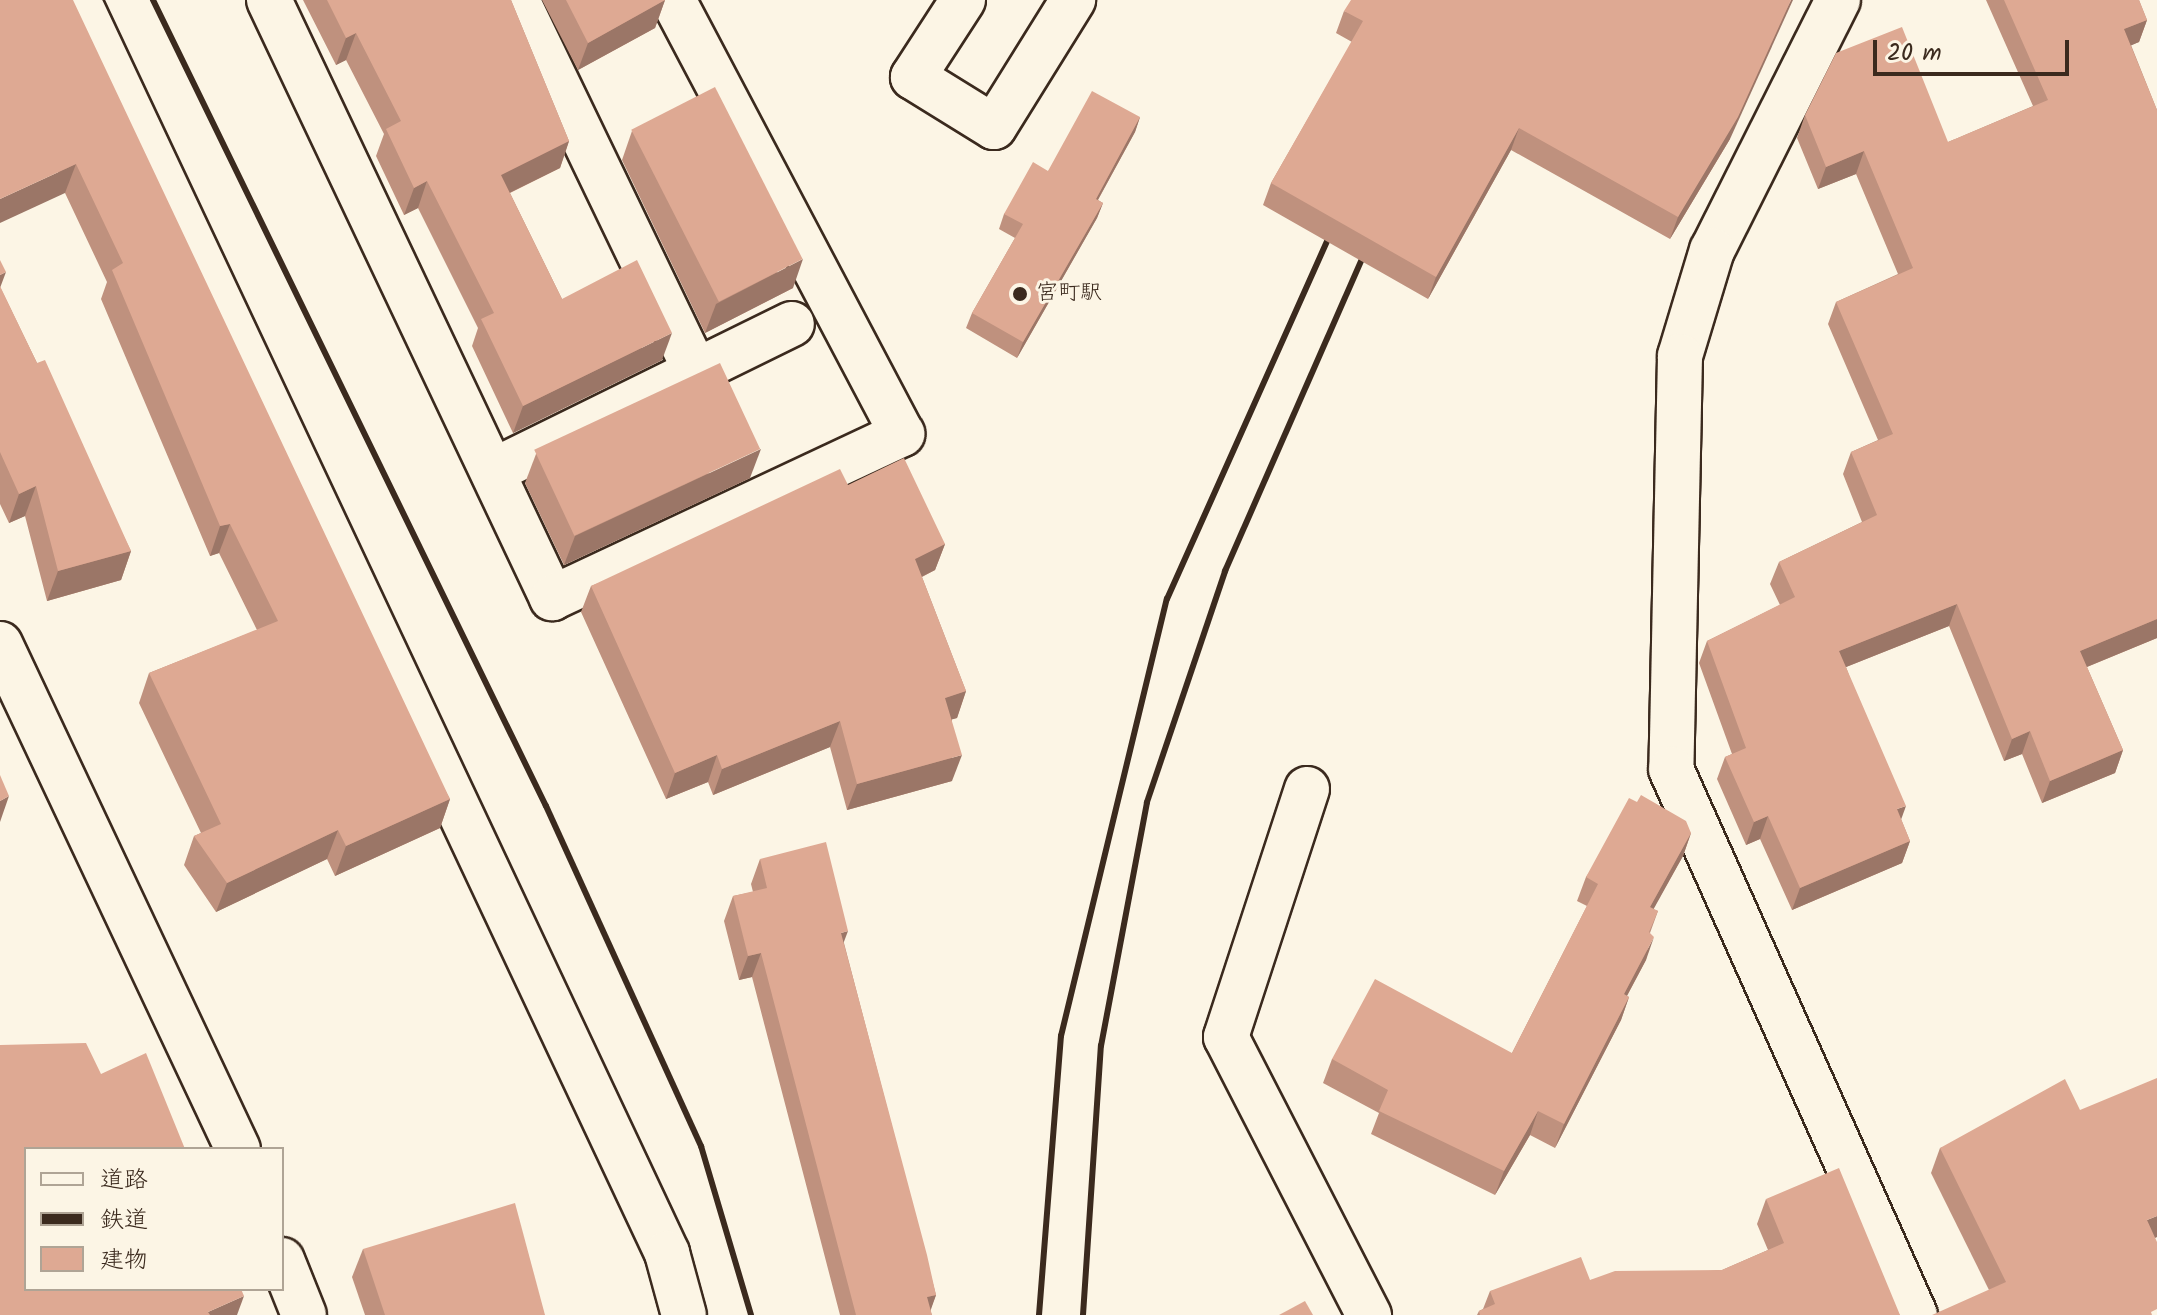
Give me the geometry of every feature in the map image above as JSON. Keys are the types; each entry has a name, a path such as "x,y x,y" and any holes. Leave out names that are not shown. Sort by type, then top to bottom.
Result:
{"street":[{"path":"78,0 667,1253 684,1315"},
{"path":"269,0 552,598 902,434 673,0"},
{"path":"517,0 696,372"},
{"path":"963,0 913,77 994,127 1073,0"},
{"path":"1838,0 1712,250 1680,356 1671,769 1915,1315"},
{"path":"493,471 792,324"},
{"path":"0,644 237,1147"},
{"path":"1307,789 1226,1037 1369,1315"},
{"path":"284,1265 304,1315"}],"building":[{"path":"0,0 73,0 450,799 346,846 338,830 227,883 194,836 221,824 149,673 278,621 230,524 220,526 112,270 123,263 76,164 0,199"},
{"path":"327,0 511,0 569,141 501,175 562,299 637,260 672,333 523,406 481,319 494,313 427,181 414,188 386,129 401,121 356,33 346,38"},
{"path":"566,0 665,0 588,43"},
{"path":"1351,0 1791,0 1738,117 1678,217 1519,128 1436,277 1271,183 1363,21 1344,11"},
{"path":"2004,0 2139,0 2147,20 2124,29 2157,110 2157,619 2080,651 2123,750 2050,781 2030,731 2012,739 1957,604 1839,651 1906,806 1897,809 1910,841 1800,888 1768,816 1754,822 1725,757 1746,748 1707,641 1795,597 1779,562 1877,515 1851,452 1893,434 1836,302 1913,268 1864,151 1826,167 1805,115 1836,53 1902,27 1948,142 2048,100"},
{"path":"715,87 803,259 719,302 631,130"},
{"path":"1092,91 1140,117 1096,199 1103,203 1023,342 972,313 1023,224 1004,214 1033,162 1048,171"},
{"path":"0,260 6,272 0,275"},
{"path":"0,286 37,363 45,360 131,551 58,571 36,486 19,494 0,452"},
{"path":"720,363 760,449 574,536 534,450"},
{"path":"904,458 945,544 915,559 966,691 945,698 962,755 857,784 840,721 722,769 717,755 675,773 591,586 840,469 848,485"},
{"path":"0,775 9,796 0,801"},
{"path":"1641,795 1686,821 1691,833 1650,907 1658,911 1649,932 1654,937 1624,994 1629,997 1564,1124 1538,1111 1504,1171 1379,1111 1388,1090 1332,1059 1375,979 1512,1053 1598,884 1586,877 1629,798 1637,802"},
{"path":"826,842 848,931 841,933 936,1295 927,1297 932,1315 856,1315 761,953 748,956 733,896 767,888 760,859"},
{"path":"86,1043 101,1074 146,1053 184,1147 24,1147 24,1291 242,1291 244,1296 208,1312 210,1315 0,1315 0,1045"},
{"path":"2157,1078 2157,1216 2147,1220 2157,1242 2157,1309 2151,1312 2152,1315 1932,1315 2006,1282 1940,1148 2065,1079 2080,1110"},
{"path":"1839,1168 1900,1315 1480,1315 1479,1311 1495,1304 1490,1291 1581,1257 1590,1280 1615,1271 1722,1270 1784,1243 1766,1199"},
{"path":"515,1203 545,1315 385,1315 363,1249"},
{"path":"1305,1301 1313,1315 1279,1315"}],"railway":[{"path":"153,0 546,806 701,1146 751,1315"},
{"path":"1039,1315 1061,1036 1167,599 1336,221"},
{"path":"1083,1315 1101,1046 1147,802 1225,571 1370,241"}],"place":[{"name":"宮町駅","path":"1020,294"}]}
